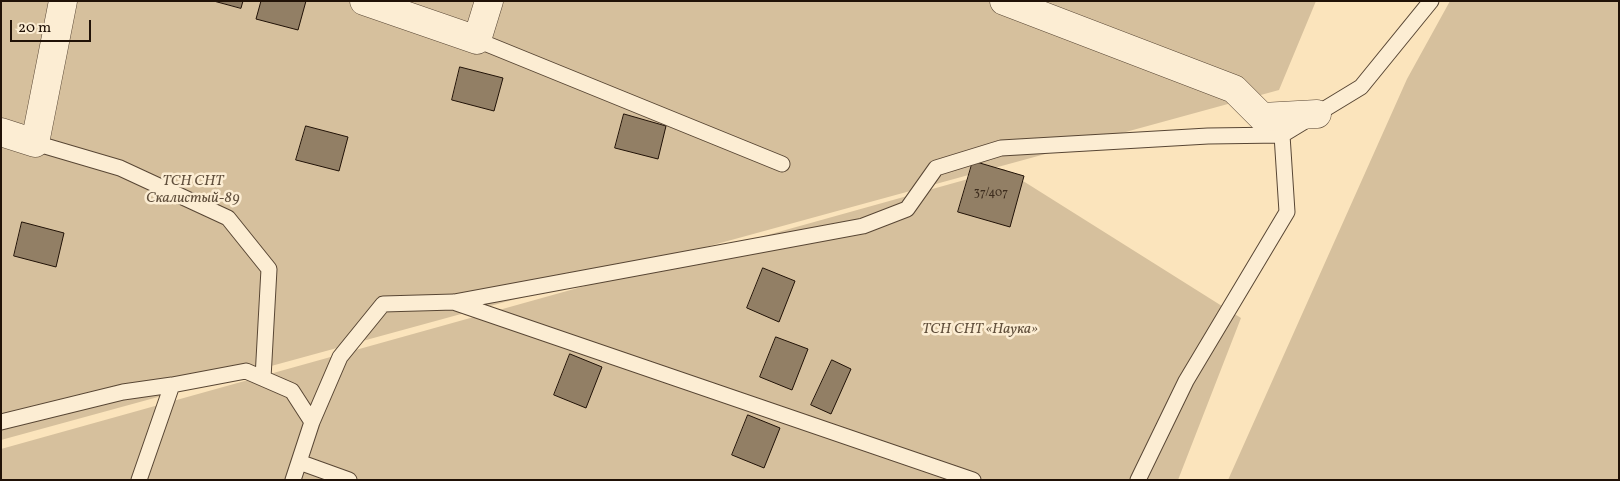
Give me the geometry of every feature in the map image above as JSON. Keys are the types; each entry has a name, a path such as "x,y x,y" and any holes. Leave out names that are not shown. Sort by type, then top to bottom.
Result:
{"street":[{"path":"1,132 36,143 63,1"},
{"path":"364,1 477,40 488,1"},
{"path":"1004,1 1234,88 1262,117 1317,114"}],"lane":[{"path":"293,480 312,422 340,357 383,304 454,302 863,226 908,208 936,168 1001,148 1208,136 1282,135 1361,87 1431,1"},
{"path":"477,40 782,164"},
{"path":"1138,480 1186,381 1288,212 1282,135"},
{"path":"36,143 120,168 228,218 269,269 263,378"},
{"path":"454,302 973,480"},
{"path":"1,422 124,392 246,371 292,391 312,422"},
{"path":"139,480 172,385"},
{"path":"299,462 349,480"}],"green space":[{"name":"ТСН СНТ Скалистый-89","path":"1,1 1316,1 1279,90 1,440"},
{"path":"1450,1 1619,1 1619,480 1228,480 1407,79"},
{"name":"ТСН СНТ «Наука»","path":"1004,169 1241,318 1178,480 1,480 1,449"}],"building":[{"path":"214,1 243,1 241,8"},
{"path":"261,1 306,1 298,30 256,19"},
{"path":"460,67 503,78 494,111 452,100"},
{"path":"624,114 666,126 658,159 615,148"},
{"path":"306,126 348,137 339,171 296,160"},
{"path":"973,161 1024,176 1010,227 958,212"},
{"path":"22,222 64,233 56,267 14,256"},
{"path":"763,268 795,281 779,322 747,308"},
{"path":"776,337 808,349 792,390 760,377"},
{"path":"570,354 602,367 586,408 554,395"},
{"path":"832,360 851,369 831,414 811,405"},
{"path":"748,415 780,428 764,468 732,455"}]}
